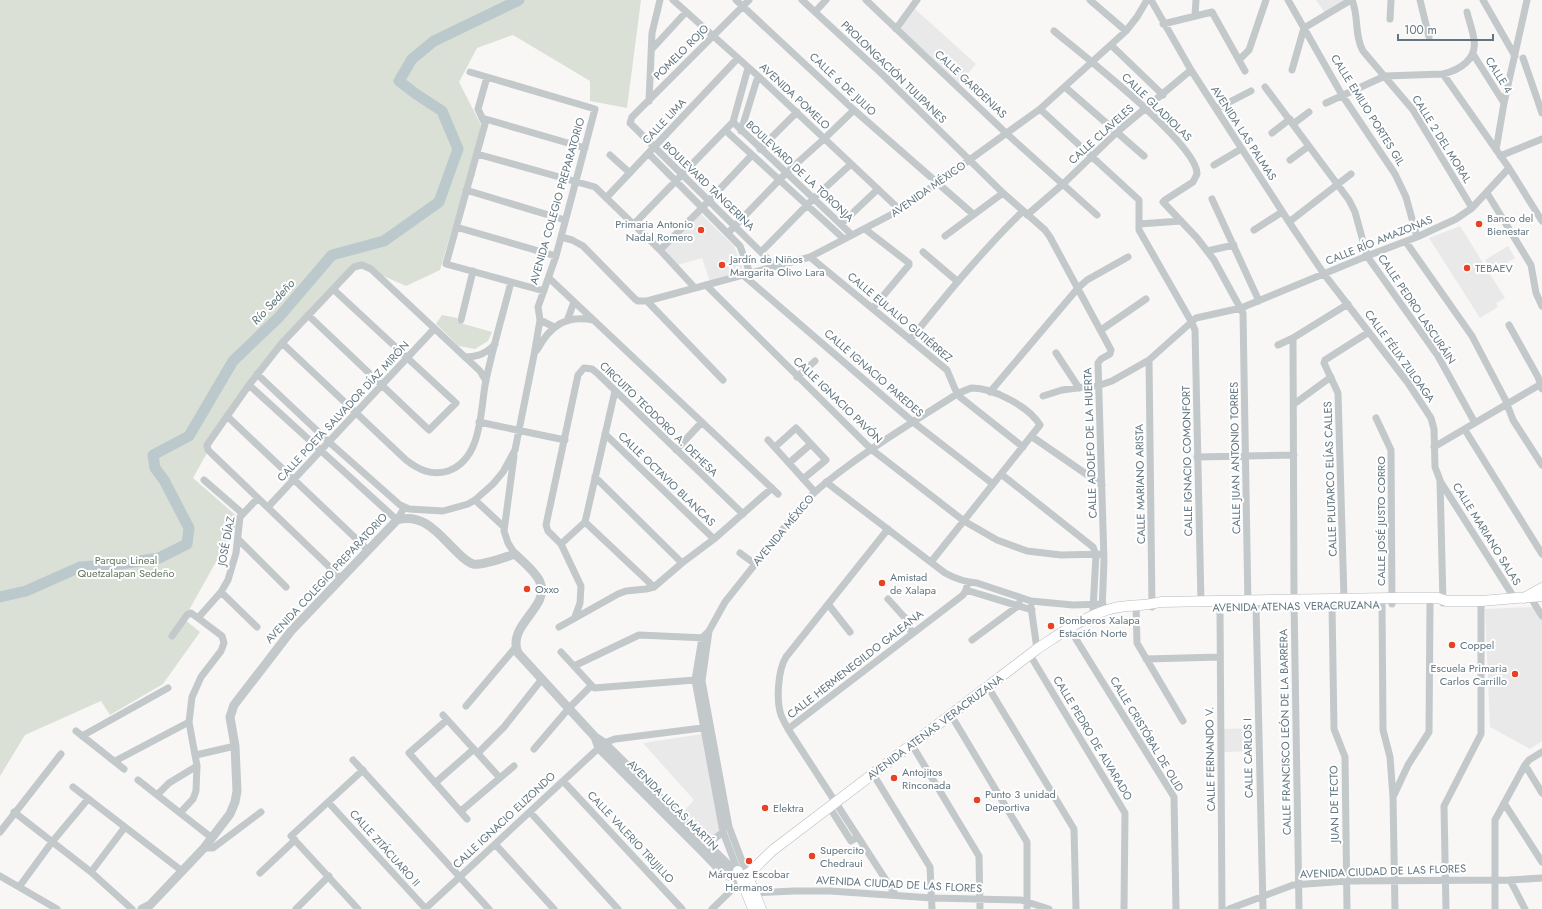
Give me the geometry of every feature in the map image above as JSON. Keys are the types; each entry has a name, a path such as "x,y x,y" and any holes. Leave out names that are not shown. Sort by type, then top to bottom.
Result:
{"main road":[{"name":"AVENIDA ATENAS VERACRUZANA","path":"1524,598 1542,588"},
{"name":"AVENIDA ATENAS VERACRUZANA","path":"1294,603 1332,605 1388,602 1481,601 1542,596"},
{"name":"AVENIDA ATENAS VERACRUZANA","path":"742,875 1033,652 1103,608 1146,606 1220,608 1344,598 1430,604 1444,601"},
{"name":"AVENIDA ATENAS VERACRUZANA","path":"1146,606 1161,602 1201,602 1250,605"},
{"name":"AVENIDA MÉXICO","path":"742,875 761,909"},
{"name":"AVENIDA MÉXICO","path":"751,893 753,909"}],"street":[{"path":"649,100 652,33 660,0"},
{"name":"AVENIDA POMELO","path":"673,0 797,112 900,210"},
{"name":"CALLE 6 DE JULIO","path":"736,0 854,110 973,214"},
{"name":"POMELO ROJO","path":"631,120 749,0"},
{"name":"PROLONGACIÓN TULIPANES","path":"802,0 1003,193"},
{"path":"815,12 826,0"},
{"name":"CALLE GARDENIAS","path":"866,0 1008,134 1097,214"},
{"path":"1090,0 1126,31"},
{"name":"AVENIDA MÉXICO","path":"561,237 572,240 583,246 638,301 647,301 810,257 900,210 937,182 1008,134 1040,109 1126,31 1137,17 1147,0"},
{"name":"AVENIDA LAS PALMAS","path":"1151,0 1191,70 1282,212 1324,274"},
{"path":"1195,15 1196,0"},
{"path":"1239,60 1249,50 1266,0"},
{"name":"CALLE EMILIO PORTES GIL","path":"1288,0 1342,95 1401,186 1417,238"},
{"path":"1292,70 1304,28 1351,0"},
{"name":"CALLE 2 DEL MORAL","path":"1351,0 1356,13 1360,46 1413,110 1472,208"},
{"path":"1390,0 1390,19"},
{"path":"1420,0 1429,38"},
{"path":"1483,0 1515,56"},
{"path":"1498,153 1504,104 1527,0"},
{"path":"896,29 915,2"},
{"path":"652,49 686,12"},
{"path":"1164,24 1195,15 1212,12 1245,71"},
{"name":"CALLE 4","path":"1467,12 1474,40 1473,54 1504,104"},
{"name":"CALLE GLADIOLAS","path":"1054,31 1145,109 1180,143 1196,167 1197,174 1193,182 1164,202"},
{"path":"1111,45 1163,95"},
{"path":"1326,103 1385,76 1443,74 1452,72 1466,63 1473,54"},
{"name":"CALLE LIMA","path":"606,198 738,58"},
{"path":"1523,58 1542,113"},
{"path":"634,224 733,122 748,68"},
{"name":"CALLE CLAVELES","path":"910,340 957,281 989,245 1025,213 1063,184 1117,132 1191,70"},
{"name":"AVENIDA COLEGIO PREPARATORIO","path":"470,72 595,109 556,256 538,307 540,320 515,450 504,527 506,539 515,554"},
{"path":"1443,74 1509,168 1542,221"},
{"path":"741,131 758,76"},
{"path":"487,77 478,109 485,124 446,264 544,292"},
{"path":"1065,87 1144,156"},
{"name":"CALLE PEDRO LASCURÁIN","path":"1266,87 1352,206 1367,256 1438,356 1475,423"},
{"path":"1216,109 1251,91"},
{"name":"CALLE IGNACIO COMONFORT","path":"1040,109 1138,200 1139,230 1195,330 1201,602"},
{"path":"728,233 786,173 854,110"},
{"path":"760,149 797,112"},
{"path":"1272,133 1309,112"},
{"path":"482,118 585,148"},
{"name":"BOULEVARD TANGERINA","path":"631,120 632,126 775,266"},
{"name":"BOULEVARD DE LA TORONJA","path":"733,122 852,235"},
{"name":"BOULEVARD DE LA TORONJA","path":"725,130 808,205 844,240"},
{"path":"1498,153 1542,139"},
{"path":"1290,160 1310,146"},
{"path":"1214,166 1241,149"},
{"path":"477,154 595,187 660,250 695,288"},
{"name":"BOULEVARD TANGERINA","path":"648,154 740,246 746,274"},
{"path":"610,155 630,173"},
{"path":"660,250 752,155"},
{"path":"761,252 814,198 851,164"},
{"name":"CALLE RÍO AMAZONAS","path":"1191,321 1201,316 1241,308 1367,256 1417,238 1472,208 1509,168"},
{"path":"1289,222 1351,174"},
{"path":"841,224 878,189"},
{"path":"466,190 565,220"},
{"path":"945,236 1003,193"},
{"name":"CALLE ADOLFO DE LA HUERTA","path":"1003,193 1048,234 1101,330 1111,352 1099,360 1104,554 1103,608"},
{"path":"1487,193 1531,265 1536,293 1542,306"},
{"path":"1212,198 1258,301"},
{"name":"CALLE JUAN ANTONIO TORRES","path":"1164,202 1207,251 1220,270 1241,308 1244,319 1250,605"},
{"path":"1254,230 1282,212"},
{"path":"1139,224 1182,222"},
{"path":"456,227 556,256"},
{"path":"864,229 909,263 909,265 873,308"},
{"path":"1406,242 1472,336 1513,420 1542,465"},
{"path":"1207,251 1234,245"},
{"path":"923,252 957,281"},
{"name":"CALLE EULALIO GUTIÉRREZ","path":"810,257 946,370 957,394 1023,447"},
{"path":"990,392 1086,280 1128,257"},
{"path":"341,578 207,448 227,416 257,374 308,315 354,267 362,265 371,270 480,371 486,381"},
{"path":"461,320 473,271"},
{"name":"CALLE IGNACIO PAREDES","path":"746,274 913,422 993,484"},
{"name":"CALLE FÉLIX ZULOAGA","path":"1324,274 1408,383 1431,418 1434,429 1435,467 1440,480 1444,601"},
{"path":"549,278 778,494"},
{"path":"282,344 355,414 406,460 422,470 432,473 443,472 454,469 461,464 468,457 473,447 486,381 511,282"},
{"name":"CALLE IGNACIO PAVÓN","path":"706,285 871,449 964,521 997,540 1027,551 1060,555 1104,554"},
{"path":"308,315 429,430 456,403 333,289"},
{"path":"1101,330 1146,299"},
{"path":"647,301 722,380"},
{"path":"567,321 574,302"},
{"path":"1278,345 1293,338 1348,304"},
{"path":"534,355 543,340 554,327 567,321 578,319 593,320"},
{"path":"540,320 554,327"},
{"path":"1043,396 1062,390 1100,385 1112,381 1149,360 1191,321"},
{"path":"1434,447 1541,386 1509,324"},
{"name":"CALLE POETA SALVADOR DÍAZ MIRÓN","path":"268,507 434,329"},
{"name":"CALLE PLUTARCO ELÍAS CALLES","path":"1344,598 1338,393 1324,363 1325,360 1370,332"},
{"name":"CALLE FRANCISCO LEÓN DE LA BARRERA","path":"1293,338 1294,603 1299,909"},
{"path":"465,357 472,357 485,353 495,344"},
{"path":"1056,353 1079,388"},
{"name":"CALLE MARIANO ARISTA","path":"1149,360 1146,606 1137,642 1183,721"},
{"path":"797,377 815,361"},
{"name":"CIRCUITO TEODORO A. DEHESA","path":"575,617 580,603 581,586 561,544 548,531 546,525 578,375 584,368 592,369 743,514"},
{"path":"257,374 329,442 404,508"},
{"path":"1294,404 1331,377"},
{"path":"249,385 397,520 405,518 419,520 427,525 471,563 479,564 515,554 537,577 541,583 538,602 516,634 516,648 466,706"},
{"name":"AVENIDA MÉXICO","path":"742,875 729,827 695,680 707,636 721,606 803,504 826,482 871,449 957,394 972,388 990,392 1017,403 1035,417 1040,425 1031,436"},
{"path":"561,544 585,522 615,391"},
{"path":"227,416 368,550"},
{"name":"CALLE JOSÉ JUSTO CORRO","path":"1376,418 1391,450 1388,602 1383,730 1390,757 1393,797 1395,909"},
{"path":"479,422 565,440"},
{"path":"676,450 702,422"},
{"path":"775,448 796,428 826,460 803,479"},
{"path":"1465,430 1542,554"},
{"name":"CALLE OCTAVIO BLANCAS","path":"605,434 714,539"},
{"path":"931,562 1031,436 1102,485"},
{"path":"768,440 815,492"},
{"path":"789,463 811,444"},
{"name":"AVENIDA COLEGIO PREPARATORIO","path":"148,908 204,848 230,814 235,802 237,791 235,746 230,717 234,705 286,636 397,520 404,508 443,511 456,508 475,500 493,484 503,472 515,450"},
{"path":"1197,457 1294,455"},
{"path":"1001,474 1093,547 1096,554 1092,616"},
{"path":"595,478 682,563"},
{"path":"204,480 242,513"},
{"name":"CALLE MARIANO SALAS","path":"1440,480 1524,598 1542,616"},
{"path":"826,482 931,562 955,578 977,583 1031,601 1063,605 1093,604 1103,608"},
{"path":"559,627 618,594 626,591 654,587 682,563 714,539 772,488"},
{"name":"JOSÉ DÍAZ","path":"198,618 221,592 231,572 236,553 239,521 242,513 258,498"},
{"name":"AVENIDA COLEGIO PREPARATORIO","path":"475,500 504,527"},
{"path":"427,525 429,511"},
{"path":"585,522 654,587"},
{"path":"888,529 782,664 778,697 779,708 788,729 833,806 851,841 858,837 895,894"},
{"path":"238,539 286,587"},
{"path":"740,553 755,564"},
{"path":"968,582 966,590 1032,610"},
{"name":"CALLE HERMENEGILDO GALEANA","path":"788,729 963,595 966,590"},
{"path":"221,592 257,627"},
{"path":"972,640 1018,606 1022,598"},
{"path":"888,599 906,619 912,634"},
{"path":"1031,601 1033,652"},
{"path":"1446,909 1444,806 1481,734 1481,601"},
{"path":"828,604 850,632"},
{"path":"1393,797 1408,765 1429,732 1430,604"},
{"name":"CALLE CARLOS I","path":"1250,605 1263,909"},
{"name":"JUAN DE TECTO","path":"1332,605 1334,729 1345,757 1347,909"},
{"name":"CALLE FERNANDO V.","path":"1220,608 1222,909"},
{"path":"172,636 187,615 191,614 222,636 224,642 220,651 201,677 192,697 189,722 197,766 195,795 180,813"},
{"name":"CALLE CRISTÓBAL DE OLID","path":"1069,628 1174,797 1176,909"},
{"path":"574,666 639,634 707,636"},
{"name":"AVENIDA MÉXICO","path":"707,636 702,681 707,727 723,832 742,875"},
{"name":"AVENIDA LUCAS MARTÍN","path":"516,648 521,657 602,746 704,847 725,875 742,875"},
{"path":"561,652 591,686 597,688 695,680"},
{"name":"CALLE PEDRO DE ALVARADO","path":"1033,652 1125,812 1124,909"},
{"path":"1146,659 1220,657"},
{"path":"435,783 504,727 542,679"},
{"path":"534,749 569,708 591,686"},
{"path":"988,687 1074,829 1076,909"},
{"path":"124,769 79,733 168,688"},
{"path":"951,715 1027,842 1027,909"},
{"path":"467,819 409,754 445,718 500,778"},
{"path":"114,761 189,722"},
{"path":"602,746 615,739 707,727"},
{"path":"912,745 979,856 980,909"},
{"path":"196,754 235,746"},
{"name":"CALLE IGNACIO ELIZONDO","path":"425,909 602,746"},
{"path":"1495,909 1495,824 1497,816 1525,764 1542,752"},
{"path":"0,832 14,812 61,754"},
{"path":"353,760 489,909"},
{"path":"1525,764 1542,793"},
{"path":"157,795 169,783 197,766"},
{"path":"461,812 514,766"},
{"path":"260,873 328,802 363,770"},
{"path":"873,774 930,867 932,909"},
{"path":"138,780 212,838"},
{"name":"CALLE VALERIO TRUJILLO","path":"563,781 682,909"},
{"path":"73,787 182,871"},
{"path":"19,887 52,842 88,799"},
{"name":"CALLE ZITÁCUARO II","path":"328,802 425,909"},
{"path":"1504,803 1542,862"},
{"path":"14,812 90,872 132,909"},
{"path":"204,848 213,848 261,812"},
{"path":"530,812 618,909"},
{"path":"90,872 126,827"},
{"path":"704,847 723,832"},
{"path":"293,838 358,909"},
{"path":"495,844 554,909"},
{"path":"712,909 742,875"},
{"path":"0,876 57,909"},
{"path":"296,909 328,876"},
{"name":"AVENIDA CIUDAD DE LAS FLORES","path":"1229,909 1286,886 1299,884 1346,881 1510,880 1542,878"},
{"path":"1510,880 1526,909"},
{"name":"AVENIDA CIUDAD DE LAS FLORES","path":"751,893 823,891 895,894 932,898 1027,901 1049,909"}],"shaded area":[{"path":"1316,0 1346,0 1325,13"},
{"path":"915,9 976,64 959,84 901,29"},
{"name":"Primaria Antonio Nadal Romero","path":"701,214 734,246 744,272 710,282 702,258 678,265 665,250"},
{"name":"TEBAEV","path":"1460,226 1505,298 1496,303 1498,307 1480,318 1429,238"},
{"path":"1508,246 1515,258 1492,272 1485,260"},
{"name":"Escuela Primaria Carlos Carrillo","path":"1534,607 1542,621 1542,741 1530,749 1490,727 1485,609"},
{"path":"1253,728 1254,751 1224,752 1224,729"},
{"path":"703,734 720,830 707,841 680,815 694,800 643,743"}],"green space":[{"name":"Parque Lineal Quetzalapan Sedeño","path":"0,0 641,0 627,108 590,101 590,81 513,35 477,48 459,82 481,125 476,154 475,175 460,202 440,270 406,286 360,264 242,390 193,478 240,519 184,619 200,632 163,684 110,715 101,701 25,735 0,776"},
{"path":"442,315 457,318 457,322 492,332 488,341 475,349 459,346 436,324"}],"waterway":[{"name":"Río Sedeño","path":"0,597 26,591 80,567 121,564 159,558 187,544 189,528 164,480 155,468 153,455 189,436 233,361 279,317 332,255 384,241 439,202 458,149 442,111 399,81 412,59 434,41 519,0"}],"place":[{"name":"Banco del Bienestar","path":"1479,224"},
{"name":"Primaria Antonio Nadal Romero","path":"701,230"},
{"name":"Jardín de Niños Margarita Olivo Lara","path":"722,265"},
{"name":"TEBAEV","path":"1467,268"},
{"name":"Amistad de Xalapa","path":"882,583"},
{"name":"Oxxo","path":"527,589"},
{"name":"Bomberos Xalapa Estación Norte","path":"1051,626"},
{"name":"Coppel","path":"1452,645"},
{"name":"Escuela Primaria Carlos Carrillo","path":"1515,674"},
{"name":"Antojitos Rinconada","path":"894,778"},
{"name":"Punto 3 unidad Deportiva","path":"977,800"},
{"name":"Elektra","path":"765,808"},
{"name":"Supercito Chedraui","path":"812,856"},
{"name":"Márquez Escobar Hermanos","path":"749,861"}]}
